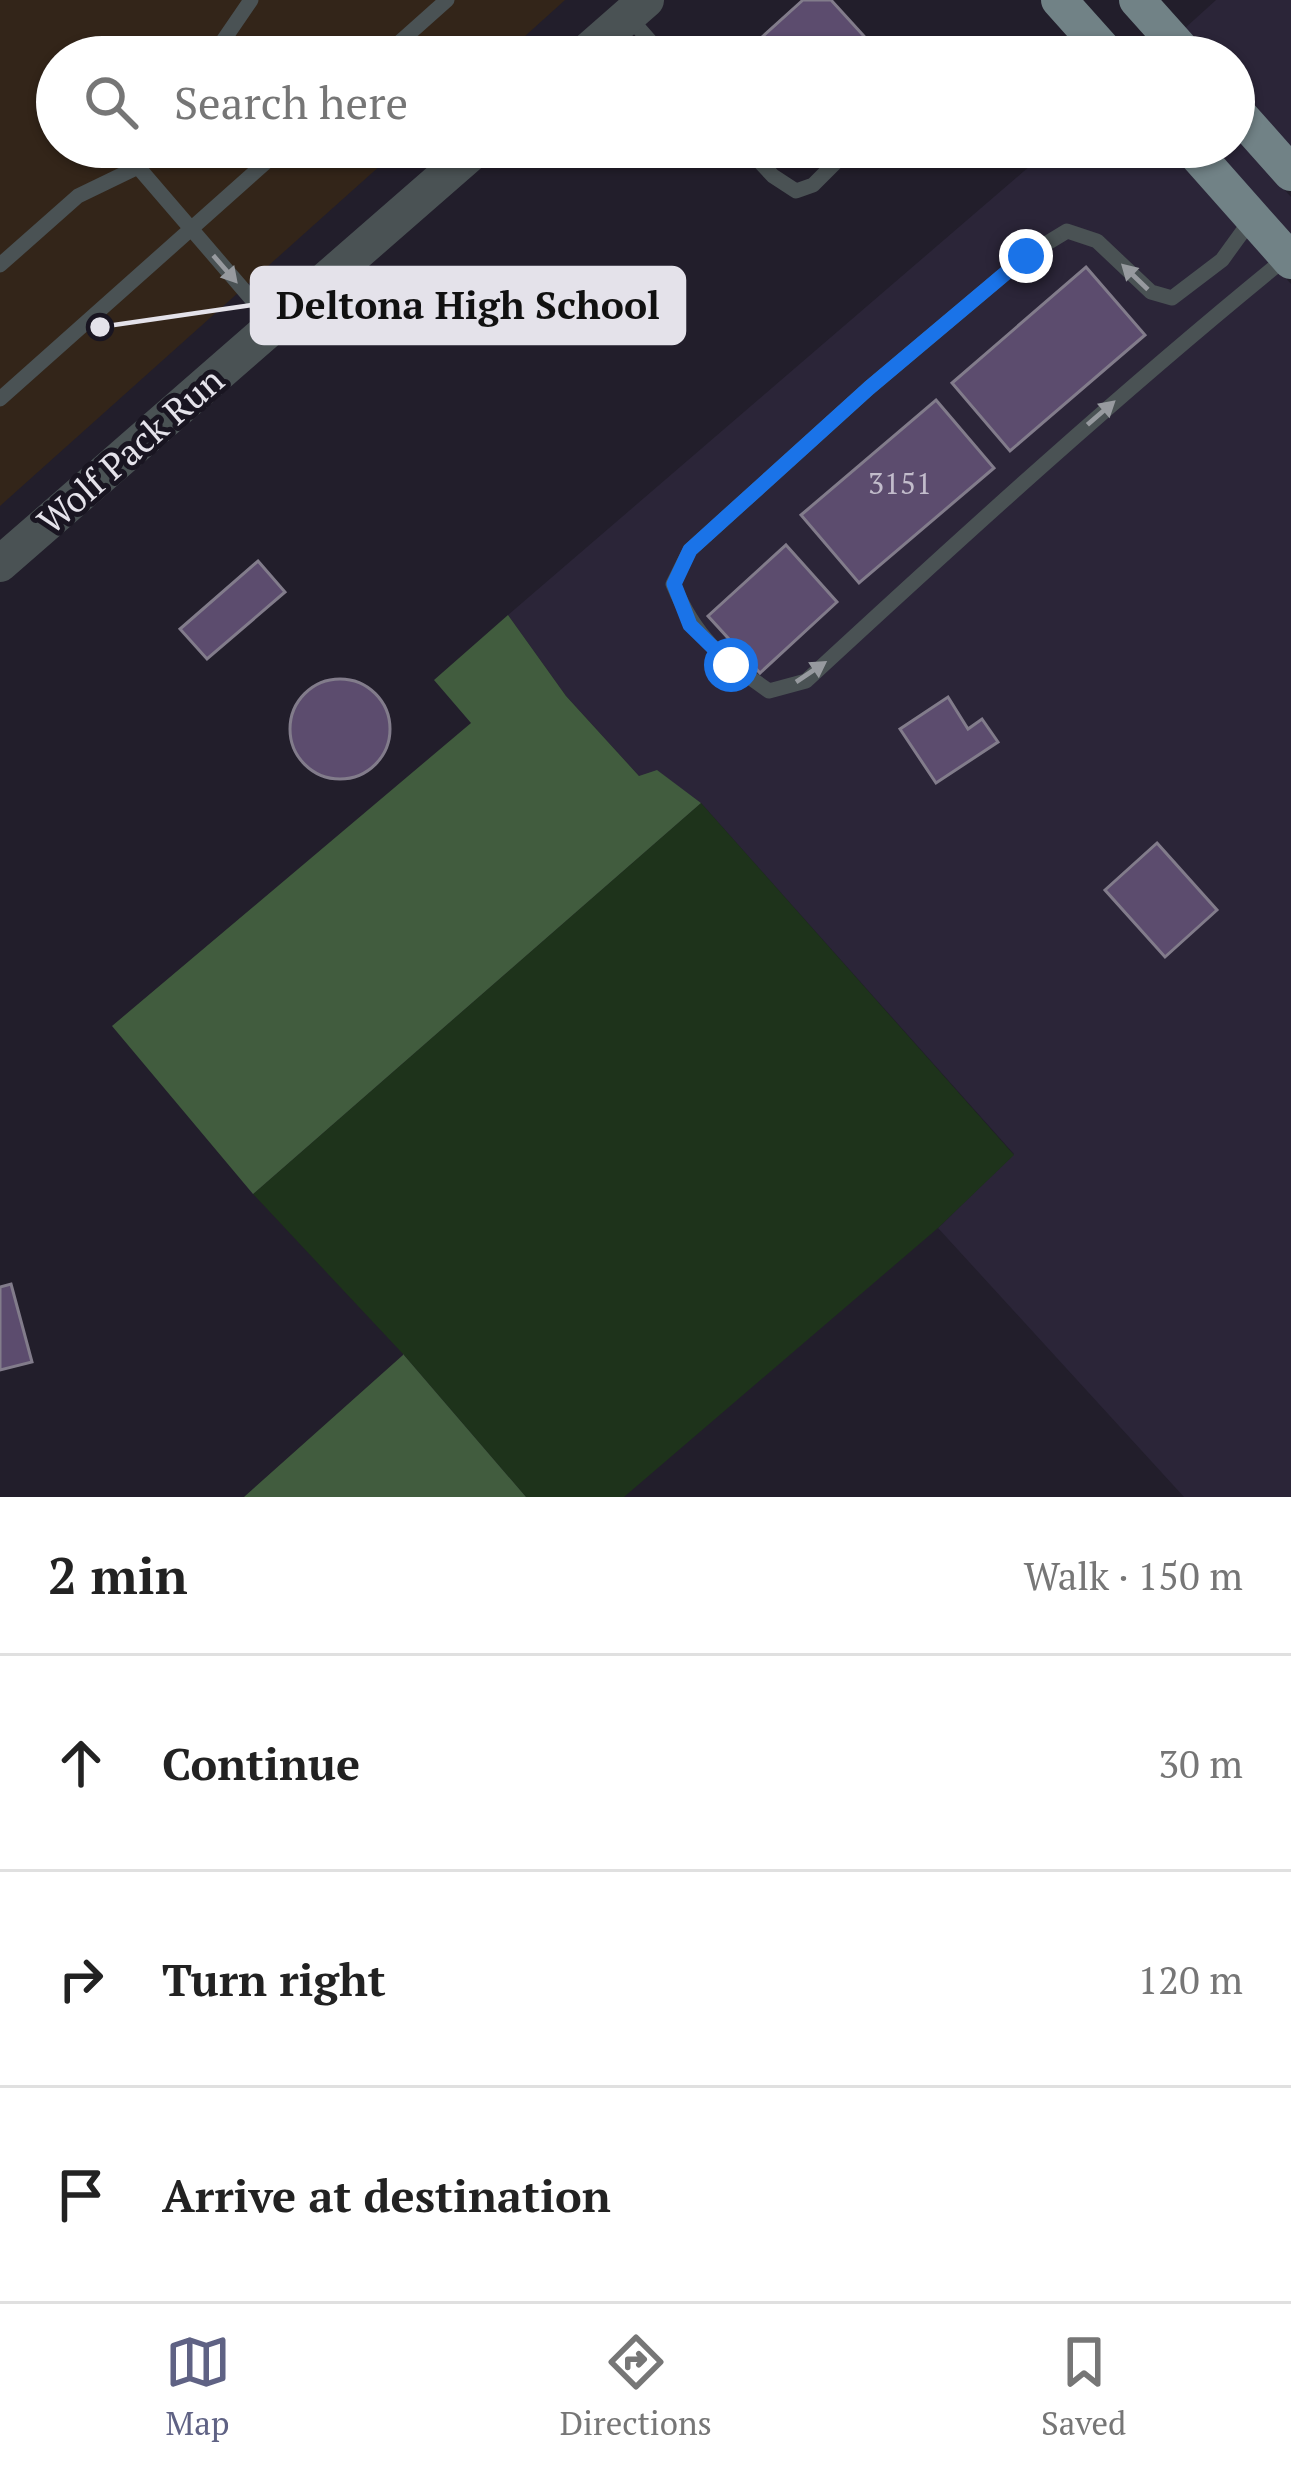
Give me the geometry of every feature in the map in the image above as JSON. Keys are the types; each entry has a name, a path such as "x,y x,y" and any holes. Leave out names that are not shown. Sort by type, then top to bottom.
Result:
{"main road":[{"path":"1059,0 1089,36"},
{"path":"1137,0 1169,36"},
{"path":"1255,133 1291,173"},
{"path":"1209,168 1289,259"}],"street":[{"path":"605,36 637,8"},
{"name":"Wolf Pack Run","path":"0,564 454,168"}],"lane":[{"path":"226,36 251,0"},
{"path":"407,36 447,0"},
{"path":"637,8 652,36"},
{"path":"0,265 78,196 136,168"},
{"path":"139,168 274,325"},
{"path":"0,399 259,168"},
{"path":"766,168 796,191 813,184 829,168"},
{"path":"1252,217 1222,260 1172,298 1150,292 1097,242 1067,231 1026,256 869,388 690,550 674,584 690,625 731,665 769,691 806,681 1168,354 1289,259"}],"shaded area":[{"path":"0,0 565,0 525,36 36,36 36,168 378,168 0,506"},
{"path":"1216,0 1291,0 1291,149 1255,109 1255,36 1190,36 1184,29"},
{"path":"1255,157 1291,197 1291,237 1230,168 1255,168"},
{"path":"1028,168 1188,168 1291,284 1291,1497 1184,1497 938,1228 1014,1154 701,803 657,771 640,777 566,696 508,615"}],"green space":[{"path":"508,615 566,696 639,776 657,770 701,803 253,1194 112,1026 471,723 434,680"},
{"path":"701,803 1014,1155 938,1228 624,1497 526,1497 403,1354 253,1194"},
{"path":"403,1355 526,1497 244,1497"}],"building":[{"path":"803,0 831,0 864,36 763,36"},
{"path":"1086,267 1145,335 1010,451 952,383"},
{"path":"936,400 994,468 859,583 801,515"},
{"path":"786,545 837,602 760,673 708,616"},
{"path":"258,561 285,592 207,659 180,629"},
{"path":"340,679 359,682 376,693 387,710 387,748 376,765 359,776 340,779 321,776 304,765 293,748 290,729 293,710 304,693 321,682"},
{"path":"948,697 968,729 982,719 998,742 936,783 900,729"},
{"path":"1157,843 1217,910 1165,957 1105,890"},
{"path":"11,1284 32,1362 0,1370 0,1287"}],"place":[{"name":"Deltona High School","path":"100,327"}],"route":[{"path":"731,665 690,625 674,584 690,550 869,388 1026,256"}]}
